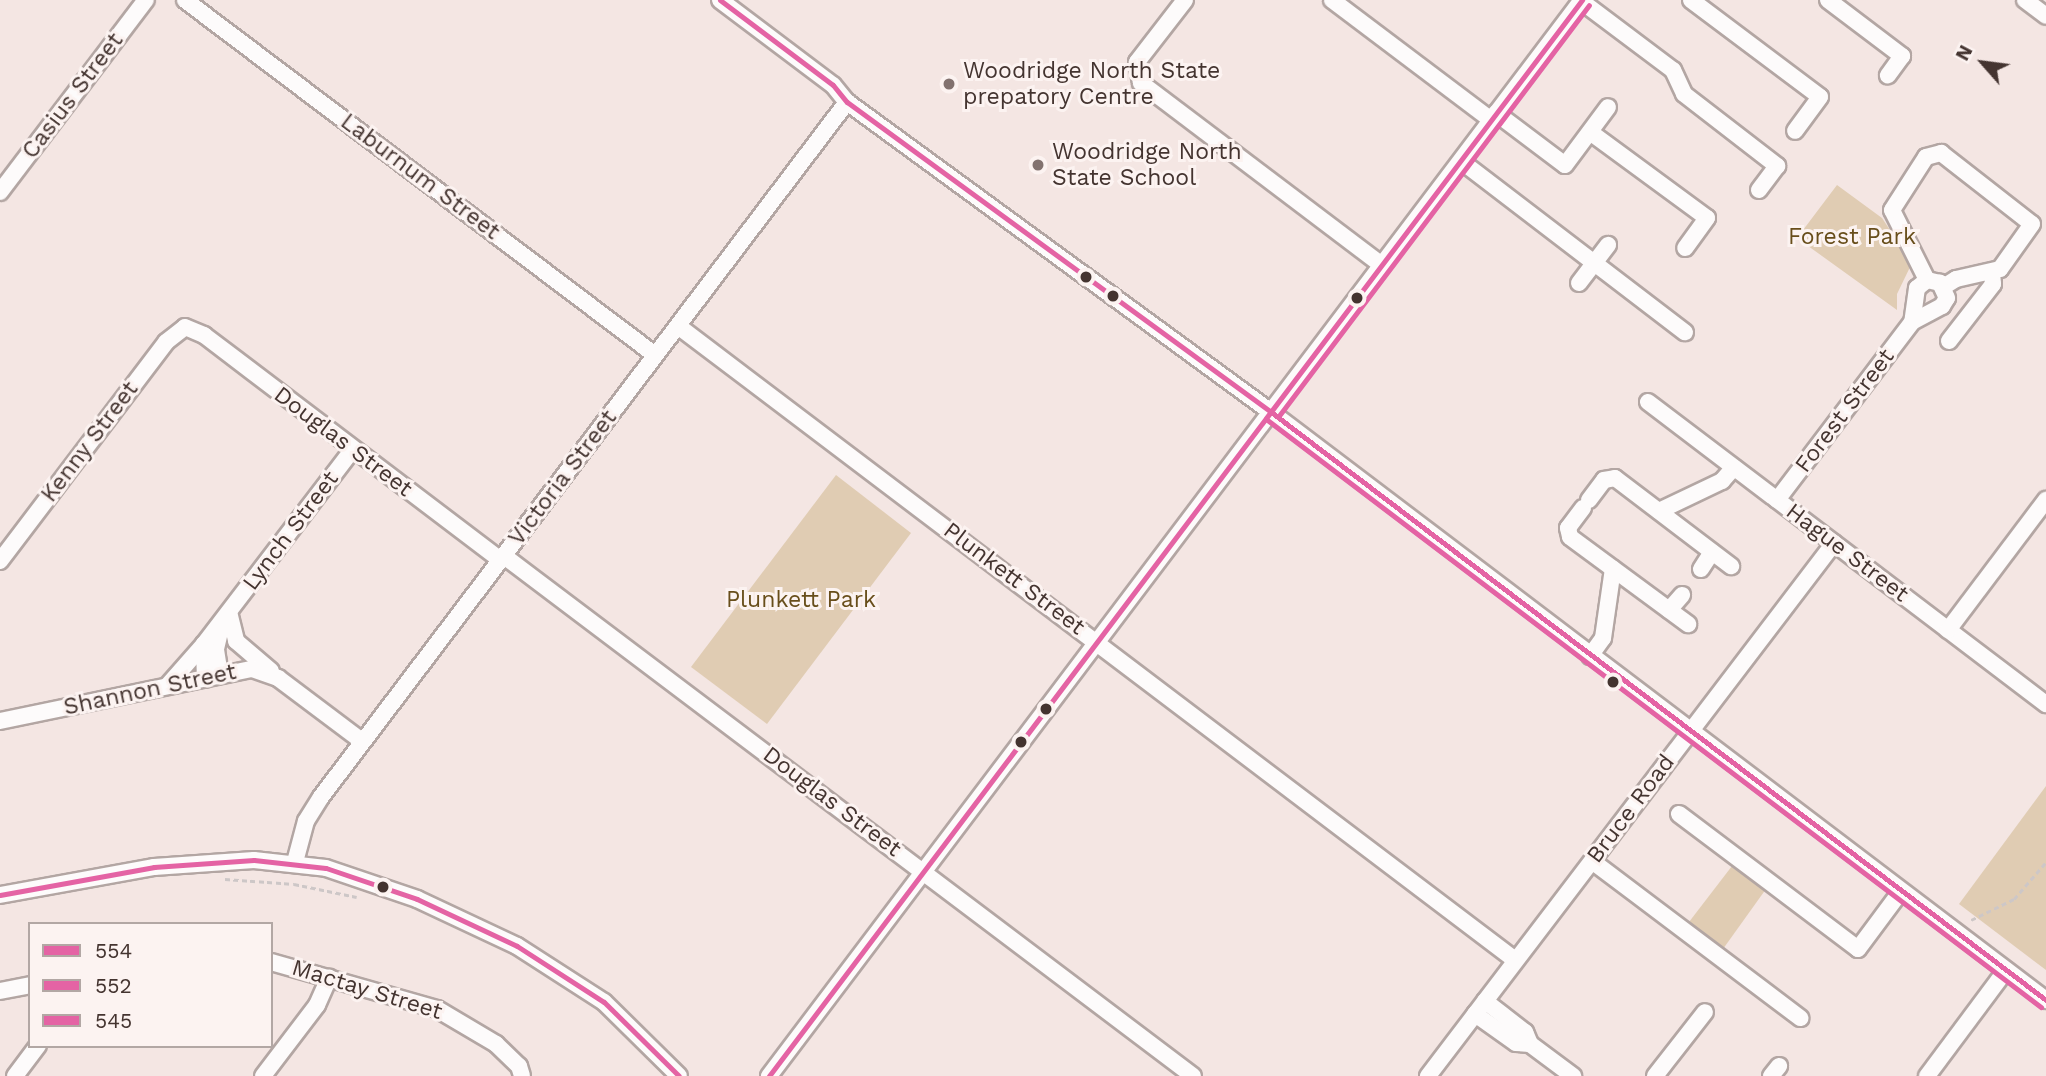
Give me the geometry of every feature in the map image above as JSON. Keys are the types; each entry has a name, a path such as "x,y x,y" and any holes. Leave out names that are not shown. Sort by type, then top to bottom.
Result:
{"street":[{"name":"Casius Street","path":"0,191 146,0"},
{"name":"Laburnum Street","path":"185,0 655,355"},
{"path":"720,0 833,85 847,102 1271,412 1689,732 2046,1000"},
{"path":"1185,0 1138,62 1141,83 1382,265"},
{"path":"1332,0 1566,164 1608,107"},
{"path":"1691,0 1820,97 1795,131"},
{"path":"1828,0 1902,56 1888,75"},
{"path":"2025,0 2046,16"},
{"path":"769,1076 1582,1 1673,70 1684,94 1777,166 1759,190"},
{"name":"Victoria Street","path":"295,862 306,821 362,741 847,102"},
{"path":"1590,132 1707,218 1685,248"},
{"path":"1935,153 1947,155 2031,220 2030,232 1992,273 1956,279 1943,287 1927,280 1892,210 1926,157 1935,153"},
{"path":"1461,161 1685,332"},
{"path":"1579,283 1608,245"},
{"path":"1950,341 1993,284 1992,273"},
{"name":"Forest Street","path":"1912,322 1917,288 1927,280"},
{"name":"Forest Street","path":"1777,500 1912,322 1942,306 1947,298 1943,287"},
{"name":"Plunkett Street","path":"678,326 1516,960"},
{"name":"Douglas Street","path":"184,327 204,335 353,449 924,871 1193,1076"},
{"name":"Kenny Street","path":"0,561 166,342 184,327"},
{"name":"Hague Street","path":"1648,402 2046,704"},
{"name":"Lynch Street","path":"162,687 182,674 353,449"},
{"path":"1659,511 1722,481 1734,467"},
{"path":"1688,624 1570,537 1568,528 1604,480 1615,478 1731,566"},
{"path":"1948,630 2046,500"},
{"name":"Bruce Road","path":"1428,1076 1833,543"},
{"path":"1701,569 1712,552"},
{"path":"1590,656 1604,638 1613,569"},
{"path":"1669,610 1682,595"},
{"name":"Lynch Street","path":"213,677 216,644 228,613"},
{"name":"Lynch Street","path":"228,613 239,644 278,678"},
{"path":"205,643 213,677"},
{"name":"Shannon Street","path":"0,721 252,669 278,678 362,741"},
{"path":"1679,814 1858,949 1901,891"},
{"path":"1592,861 1800,1017"},
{"path":"0,895 153,867 295,862 376,883 465,918 517,946 604,1002 679,1076"},
{"name":"Mactay Street","path":"273,963 437,1009 496,1044 519,1066 522,1076"},
{"path":"1927,1076 2006,970"},
{"path":"263,1076 317,1005 329,978"},
{"path":"0,991 28,985"},
{"path":"1480,1007 1525,1032 1530,1044 1573,1076"},
{"path":"1655,1076 1705,1012"},
{"path":"15,1076 36,1048"}],"path":[{"path":"1970,920 2014,899 2046,862"},
{"path":"215,878 294,884 369,900"}],"green space":[{"name":"Forest Park","path":"1837,185 1882,218 1912,263 1897,294 1897,310 1797,238"},
{"name":"Plunkett Park","path":"836,475 911,533 767,724 691,667"},
{"path":"2046,786 2046,970 1959,904"},
{"path":"1732,866 1766,889 1723,949 1689,922"}],"transit line":[{"name":"552","path":"720,0 833,85 847,102 1271,412 2046,1000"},
{"name":"554","path":"769,1076 1582,0"},
{"name":"545","path":"1278,417 1589,5"},
{"name":"545","path":"1266,419 2041,1007"},
{"name":"554","path":"0,895 154,867 254,860 326,868 417,899 517,946 604,1002 679,1076"}],"place":[{"name":"Woodridge North State prepatory Centre","path":"949,84"},
{"name":"Woodridge North State School","path":"1038,165"}]}
